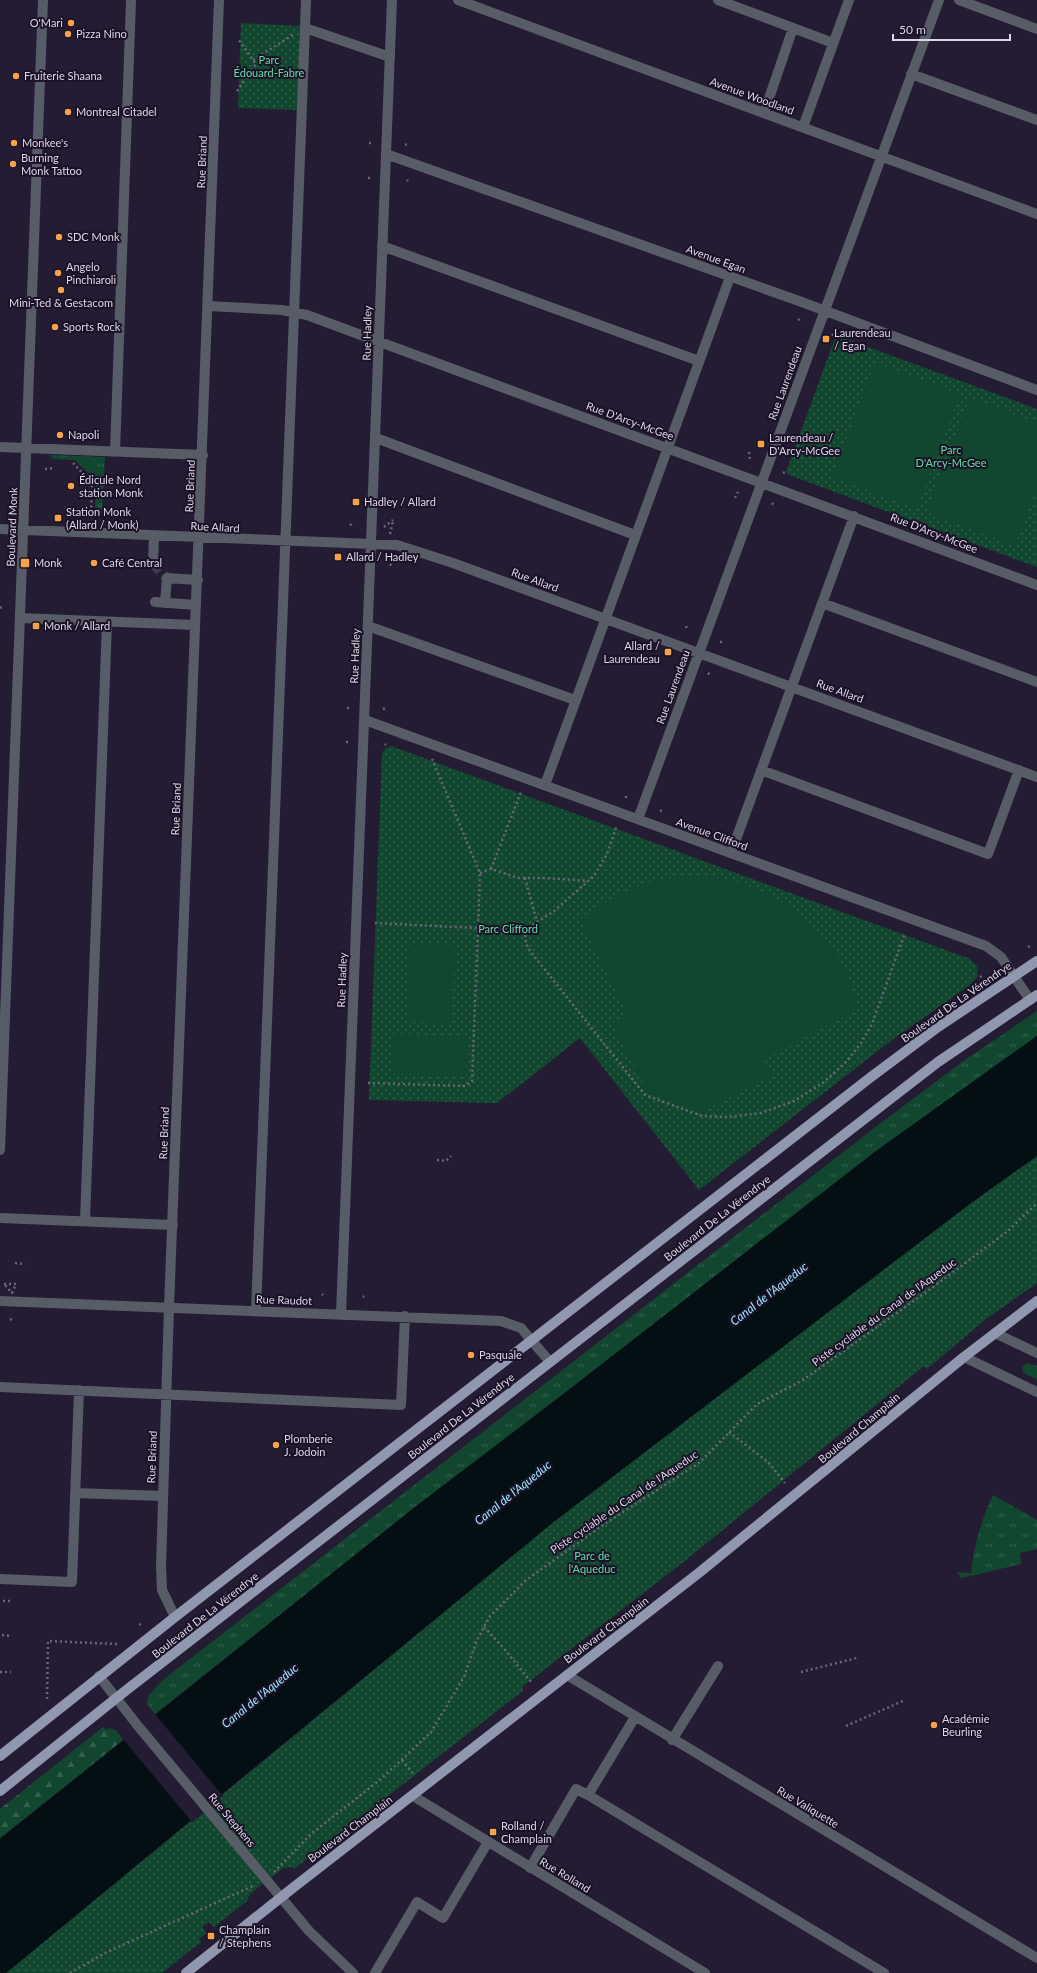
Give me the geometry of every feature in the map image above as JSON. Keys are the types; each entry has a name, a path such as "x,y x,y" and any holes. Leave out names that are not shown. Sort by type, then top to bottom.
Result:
{"main road":[{"name":"Boulevard De La Vérendrye","path":"0,1756 99,1676 906,1051 1037,961"},
{"name":"Boulevard De La Vérendrye","path":"1,1788 938,1062 1033,997"},
{"name":"Boulevard Champlain","path":"186,1973 281,1897 700,1572 964,1357 1037,1301"}],"street":[{"name":"Boulevard Monk","path":"0,1150 43,0"},
{"path":"115,452 131,0"},
{"name":"Rue Briand","path":"175,1617 166,1600 161,1581 163,1496 219,0"},
{"path":"256,1311 306,0"},
{"name":"Rue Hadley","path":"341,1314 392,0"},
{"name":"Avenue Woodland","path":"458,0 1037,214"},
{"path":"718,0 833,43"},
{"path":"803,127 849,0"},
{"name":"Rue Laurendeau","path":"638,819 698,652 939,0"},
{"path":"959,0 1037,29"},
{"path":"305,28 390,56"},
{"path":"764,113 793,28"},
{"path":"912,74 1037,120"},
{"name":"Avenue Egan","path":"386,154 824,310 1037,390"},
{"path":"382,246 699,361"},
{"path":"545,785 604,618 730,277"},
{"name":"Rue D'Arcy-McGee","path":"208,306 307,314 378,342 854,516 1037,585"},
{"path":"376,438 635,535"},
{"path":"0,447 203,455"},
{"path":"731,853 854,516"},
{"name":"Rue Allard","path":"0,529 397,545 428,554 792,686 1037,777"},
{"path":"153,564 154,536"},
{"path":"196,605 160,603 167,578 198,580"},
{"path":"822,603 1037,682"},
{"path":"20,618 195,625"},
{"path":"85,1221 107,622"},
{"path":"368,626 575,700"},
{"name":"Avenue Clifford","path":"365,720 986,946 1001,957 1014,976 1033,997"},
{"path":"761,770 988,854 1019,770"},
{"path":"0,1218 173,1225"},
{"name":"Rue Raudot","path":"0,1300 405,1316 510,1322 522,1328 550,1362"},
{"path":"0,1387 401,1405 405,1316"},
{"path":"995,1333 1037,1353"},
{"path":"964,1357 1037,1392"},
{"path":"0,1579 72,1582 79,1390"},
{"path":"75,1493 163,1496"},
{"path":"672,1740 718,1666"},
{"name":"Rue Valiquette","path":"567,1675 672,1740 1037,1958"},
{"name":"Rue Stephens","path":"99,1676 138,1726 309,1931 353,1973"},
{"path":"588,1795 635,1717"},
{"path":"530,1868 576,1789 884,1973"},
{"name":"Rue Rolland","path":"413,1796 705,1973"},
{"path":"375,1973 417,1902 444,1918 488,1842"}],"path":[{"path":"253,60 305,28"},
{"path":"237,91 256,64 238,39"},
{"path":"749,452 750,460"},
{"path":"66,462 72,462 92,483 91,515"},
{"path":"45,469 54,468"},
{"path":"735,498 738,492"},
{"path":"82,505 82,515"},
{"path":"384,527 393,520 390,534"},
{"path":"390,564 392,568"},
{"path":"368,1083 466,1086 472,1081 480,873 432,759"},
{"path":"491,869 521,792"},
{"path":"374,923 525,930 571,898 594,876 607,854 616,828"},
{"path":"480,873 491,869 518,878 589,881"},
{"path":"525,878 537,922"},
{"path":"525,930 526,944 530,951 645,1095 702,1116 728,1117 761,1113 794,1101 824,1082 846,1062 861,1043 872,1024 905,933"},
{"path":"437,1160 446,1161 451,1156"},
{"name":"Piste cyclable du Canal de l'Aqueduc","path":"278,1869 311,1834 402,1760 431,1732 464,1677 477,1640 490,1616 525,1582 602,1525 699,1463 757,1404 803,1380 936,1285 1008,1231 1037,1203"},
{"path":"15,1263 25,1264"},
{"path":"4,1284 16,1284"},
{"path":"10,1319 14,1321"},
{"path":"729,1432 768,1462 785,1483"},
{"path":"3,1601 13,1601"},
{"path":"484,1627 532,1683"},
{"path":"2,1635 12,1636"},
{"path":"47,1699 48,1641 117,1644"},
{"path":"801,1672 857,1658"},
{"path":"0,1672 11,1672"},
{"path":"846,1726 905,1700"},
{"path":"402,1760 414,1775"},
{"path":"70,1973 105,1953 252,1887"}],"green space":[{"name":"Parc Édouard-Fabre","path":"241,23 300,26 297,110 238,108"},
{"name":"Parc D'Arcy-McGee","path":"841,337 1037,409 1037,567 789,475 786,472 835,338"},
{"path":"875,362 960,394 917,509 832,477"},
{"path":"970,397 1037,423 1037,488 1015,546 926,512"},
{"path":"49,455 105,457 102,513 98,512 95,508 96,481 75,460 53,459"},
{"name":"Parc Clifford","path":"391,746 970,959 977,966 978,976 970,985 892,1040 699,1190 580,1038 497,1103 369,1100 382,755 384,749"},
{"path":"684,876 711,876 736,882 757,889 795,910 826,940 838,958 850,982 858,1010 764,1059 772,1076 700,1113 648,1093 612,1023 628,1014 580,919 617,895 641,885 668,878"},
{"path":"410,945 455,946 452,1023 407,1021"},
{"path":"1037,1011 1037,1036 876,1151 566,1392 415,1507 155,1714 147,1704 149,1695 163,1680 873,1129 962,1062"},
{"path":"392,1034 467,1036 466,1076 391,1074"},
{"name":"Parc de l'Aqueduc","path":"1037,1156 1037,1283 986,1319 927,1369 924,1366 686,1560 522,1687 523,1691 294,1869 292,1867 283,1868 250,1894 247,1901 214,1927 209,1922 202,1927 207,1933 199,1939 201,1942 162,1973 6,1973 191,1821 192,1822 223,1796 222,1795 556,1520 971,1203"},
{"path":"1027,1363 1037,1366 1037,1380 1023,1372 1022,1366"},
{"path":"993,1495 1037,1520 1037,1549 1020,1553 1021,1564 961,1578 957,1572 971,1573 979,1533"},
{"path":"103,1727 106,1730 109,1728 116,1730 123,1740 0,1838 0,1809"}],"water":[{"name":"Canal de l'Aqueduc","path":"1037,1036 1037,1156 971,1203 556,1520 222,1794 223,1796 192,1822 190,1821 6,1973 0,1973 0,1839 415,1507 566,1392 876,1151"}],"pier":[{"path":"154,1713 223,1796 192,1822 122,1738"}],"tunnel":[{"path":"153,564 167,578"}],"place":[{"name":"O'Mari","path":"71,23"},
{"name":"Pizza Nino","path":"68,34"},
{"name":"Fruiterie Shaana","path":"16,76"},
{"name":"Montreal Citadel","path":"68,112"},
{"name":"Monkee's","path":"14,143"},
{"name":"Burning Monk Tattoo","path":"13,164"},
{"name":"SDC Monk","path":"59,237"},
{"name":"Angelo Pinchiaroli","path":"58,273"},
{"name":"Mini-Ted & Gestacom","path":"61,290"},
{"name":"Sports Rock","path":"55,327"},
{"name":"Laurendeau / Egan","path":"826,339"},
{"name":"Napoli","path":"60,435"},
{"name":"Laurendeau / D'Arcy-McGee","path":"761,444"},
{"name":"Édicule Nord station Monk","path":"71,486"},
{"name":"Hadley / Allard","path":"356,502"},
{"name":"Station Monk (Allard / Monk)","path":"58,518"},
{"name":"Allard / Hadley","path":"338,557"},
{"name":"Monk","path":"25,563"},
{"name":"Café Central","path":"94,563"},
{"name":"Monk / Allard","path":"36,626"},
{"name":"Allard / Laurendeau","path":"668,652"},
{"name":"Pasquale","path":"471,1355"},
{"name":"Plomberie J. Jodoin","path":"276,1445"},
{"name":"Académie Beurling","path":"934,1725"},
{"name":"Rolland / Champlain","path":"493,1832"},
{"name":"Champlain / Stephens","path":"211,1936"}]}
